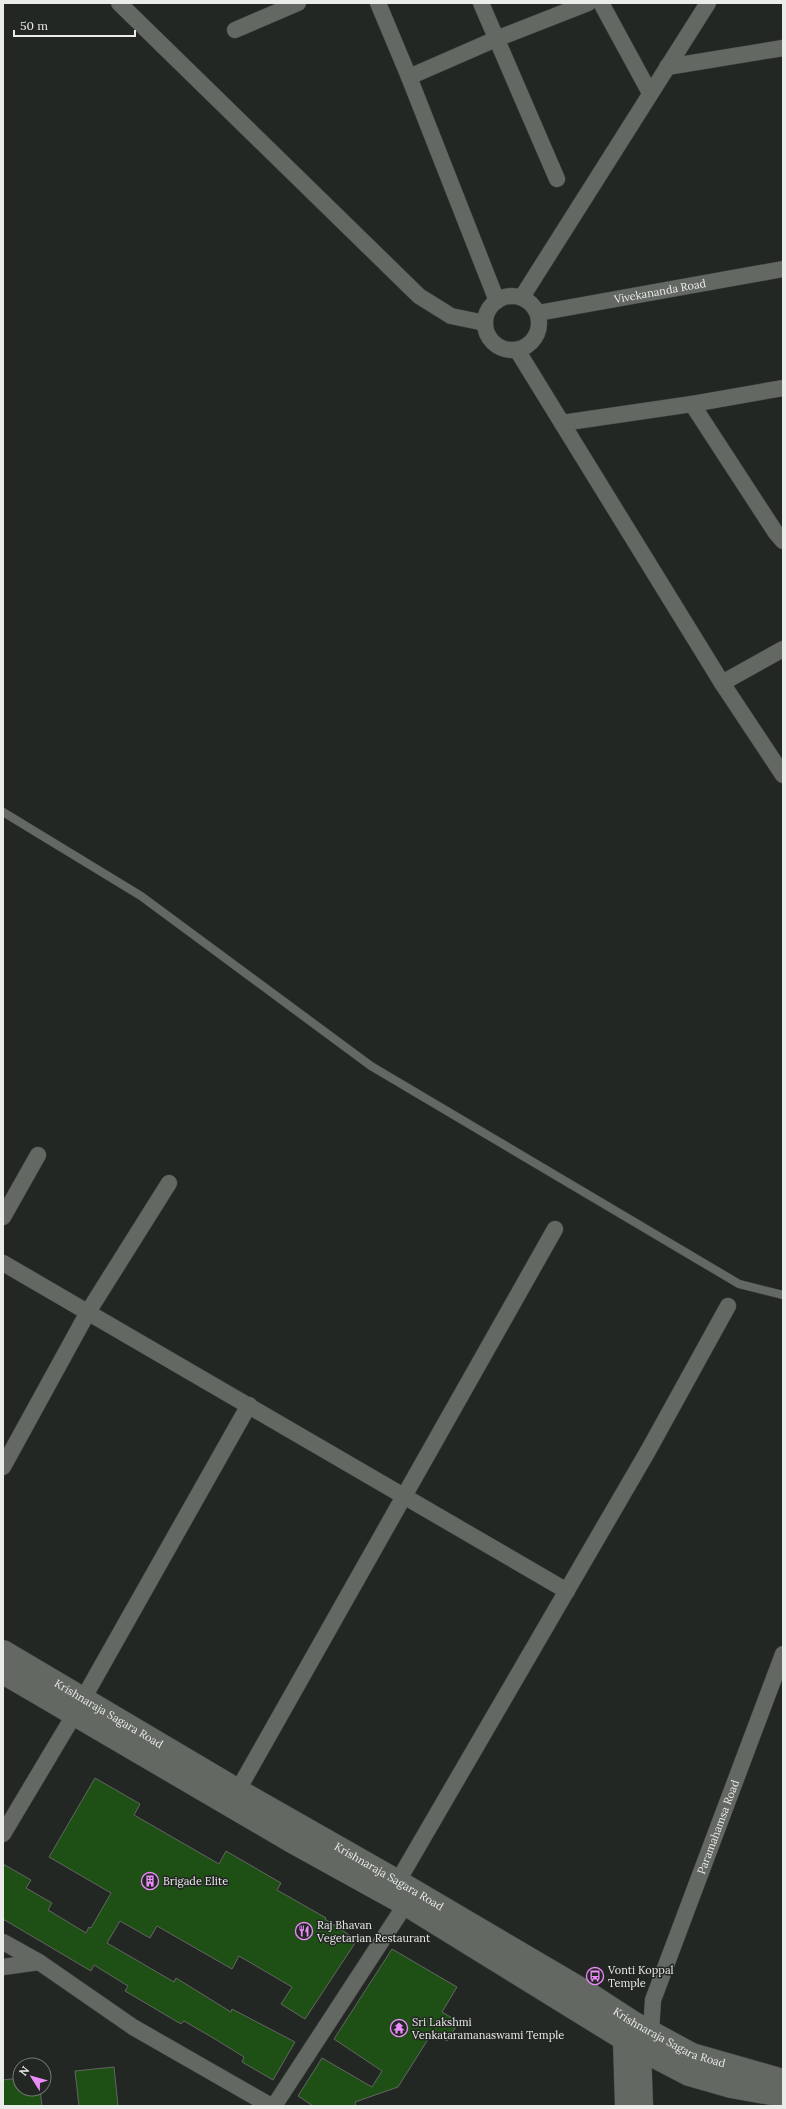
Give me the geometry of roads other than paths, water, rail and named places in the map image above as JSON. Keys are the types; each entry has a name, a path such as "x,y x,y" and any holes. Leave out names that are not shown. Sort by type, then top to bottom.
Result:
{"main road":[{"name":"Krishnaraja Sagara Road","path":"3,1651 78,1706 292,1842 406,1892"},
{"name":"Krishnaraja Sagara Road","path":"3,1673 78,1706 238,1790 406,1892 637,2036 689,2075 731,2087 783,2096"},
{"name":"Krishnaraja Sagara Road","path":"637,2036 692,2054 783,2080"},
{"path":"749,2106 783,2100"}],"street":[{"path":"119,3 419,296 451,316 485,323"},
{"path":"235,30 298,3"},
{"path":"378,3 409,77 497,301"},
{"path":"481,3 557,179"},
{"path":"409,77 496,39 588,3"},
{"path":"601,3 650,93"},
{"path":"522,297 708,3"},
{"path":"667,67 783,48"},
{"name":"Vivekananda Road","path":"538,313 783,269"},
{"path":"509,296 522,297 531,303 538,313 539,320 536,336 531,342 517,350 505,349 494,344 488,334 485,323 488,310 497,301 509,296"},
{"path":"517,350 722,683 783,775"},
{"path":"562,423 692,404 783,388"},
{"path":"692,404 781,533"},
{"path":"722,683 783,650"},
{"path":"3,1217 38,1155"},
{"path":"3,1467 88,1312 169,1183"},
{"path":"238,1790 555,1229"},
{"path":"3,1263 567,1591"},
{"path":"274,2106 406,1892 567,1591 648,1451 728,1306"},
{"path":"3,1834 78,1706 249,1405"},
{"name":"Paramahamsa Road","path":"637,2036 653,2000 783,1654"},
{"path":"3,1942 38,1962 133,2027 271,2106"},
{"path":"3,1967 38,1962"},
{"path":"625,2106 637,2036"},
{"path":"637,2036 643,2106"}],"lane":[{"path":"3,812 141,896 371,1066 739,1284 783,1295"}],"place":[{"name":"Brigade Elite","path":"150,1881"},
{"name":"Raj Bhavan Vegetarian Restaurant","path":"304,1931"},
{"name":"Vonti Koppal Temple","path":"595,1976"},
{"name":"Sri Lakshmi Venkataramanaswami Temple","path":"399,2028"}]}
